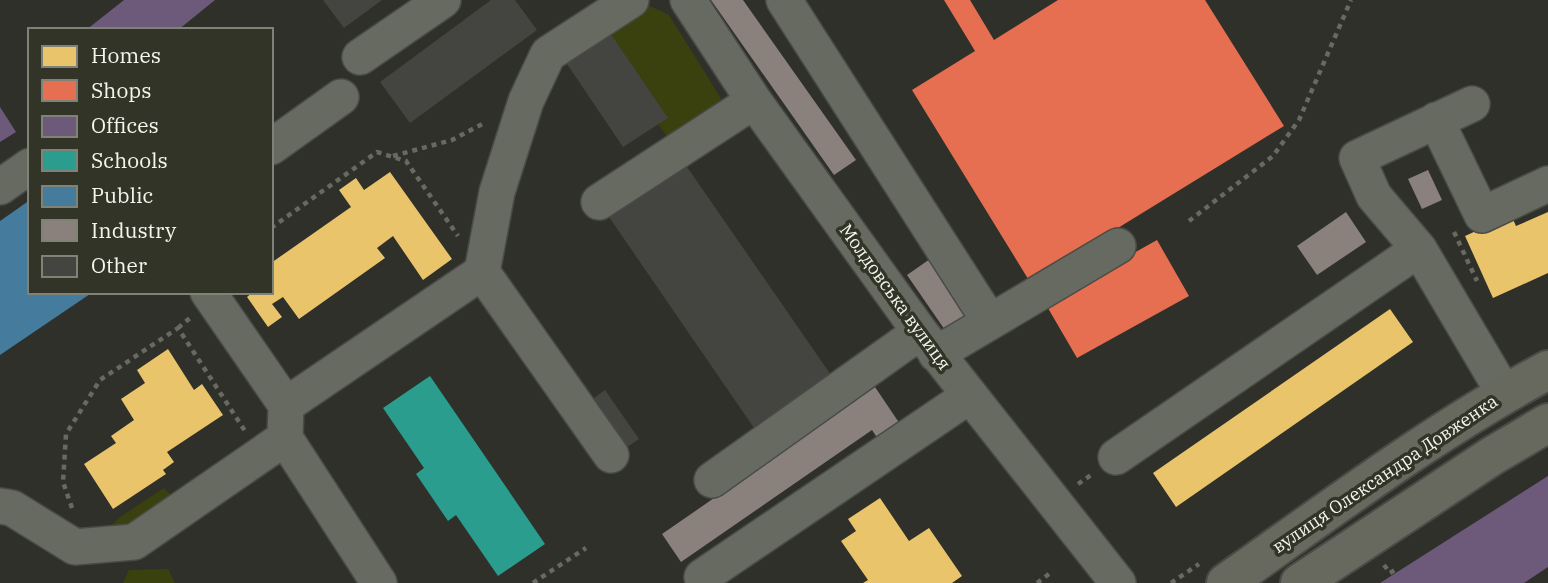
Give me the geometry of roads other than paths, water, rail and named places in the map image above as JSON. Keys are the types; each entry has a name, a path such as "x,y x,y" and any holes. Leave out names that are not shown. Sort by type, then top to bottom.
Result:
{"main road":[{"name":"вулиця Олександра Довженка","path":"1226,583 1433,438 1504,393 1548,370"},
{"path":"1300,583 1492,456 1548,423"}],"street":[{"path":"360,57 443,0"},
{"path":"0,506 12,508 75,547 134,542 286,421 482,272 497,192 526,101 548,54 631,0"},
{"name":"Молдовська вулиця","path":"688,0 845,231 969,396 1118,583"},
{"path":"784,0 990,322"},
{"path":"273,146 341,97"},
{"path":"599,202 754,100"},
{"path":"1472,104 1357,158 1374,196 1419,249 1504,393"},
{"path":"1436,121 1482,215 1548,184"},
{"path":"0,187 28,167"},
{"path":"712,480 928,343 990,322 1118,246"},
{"path":"1116,457 1419,249"},
{"path":"482,272 611,455"},
{"path":"209,294 379,583"},
{"path":"702,577 969,396"}]}
